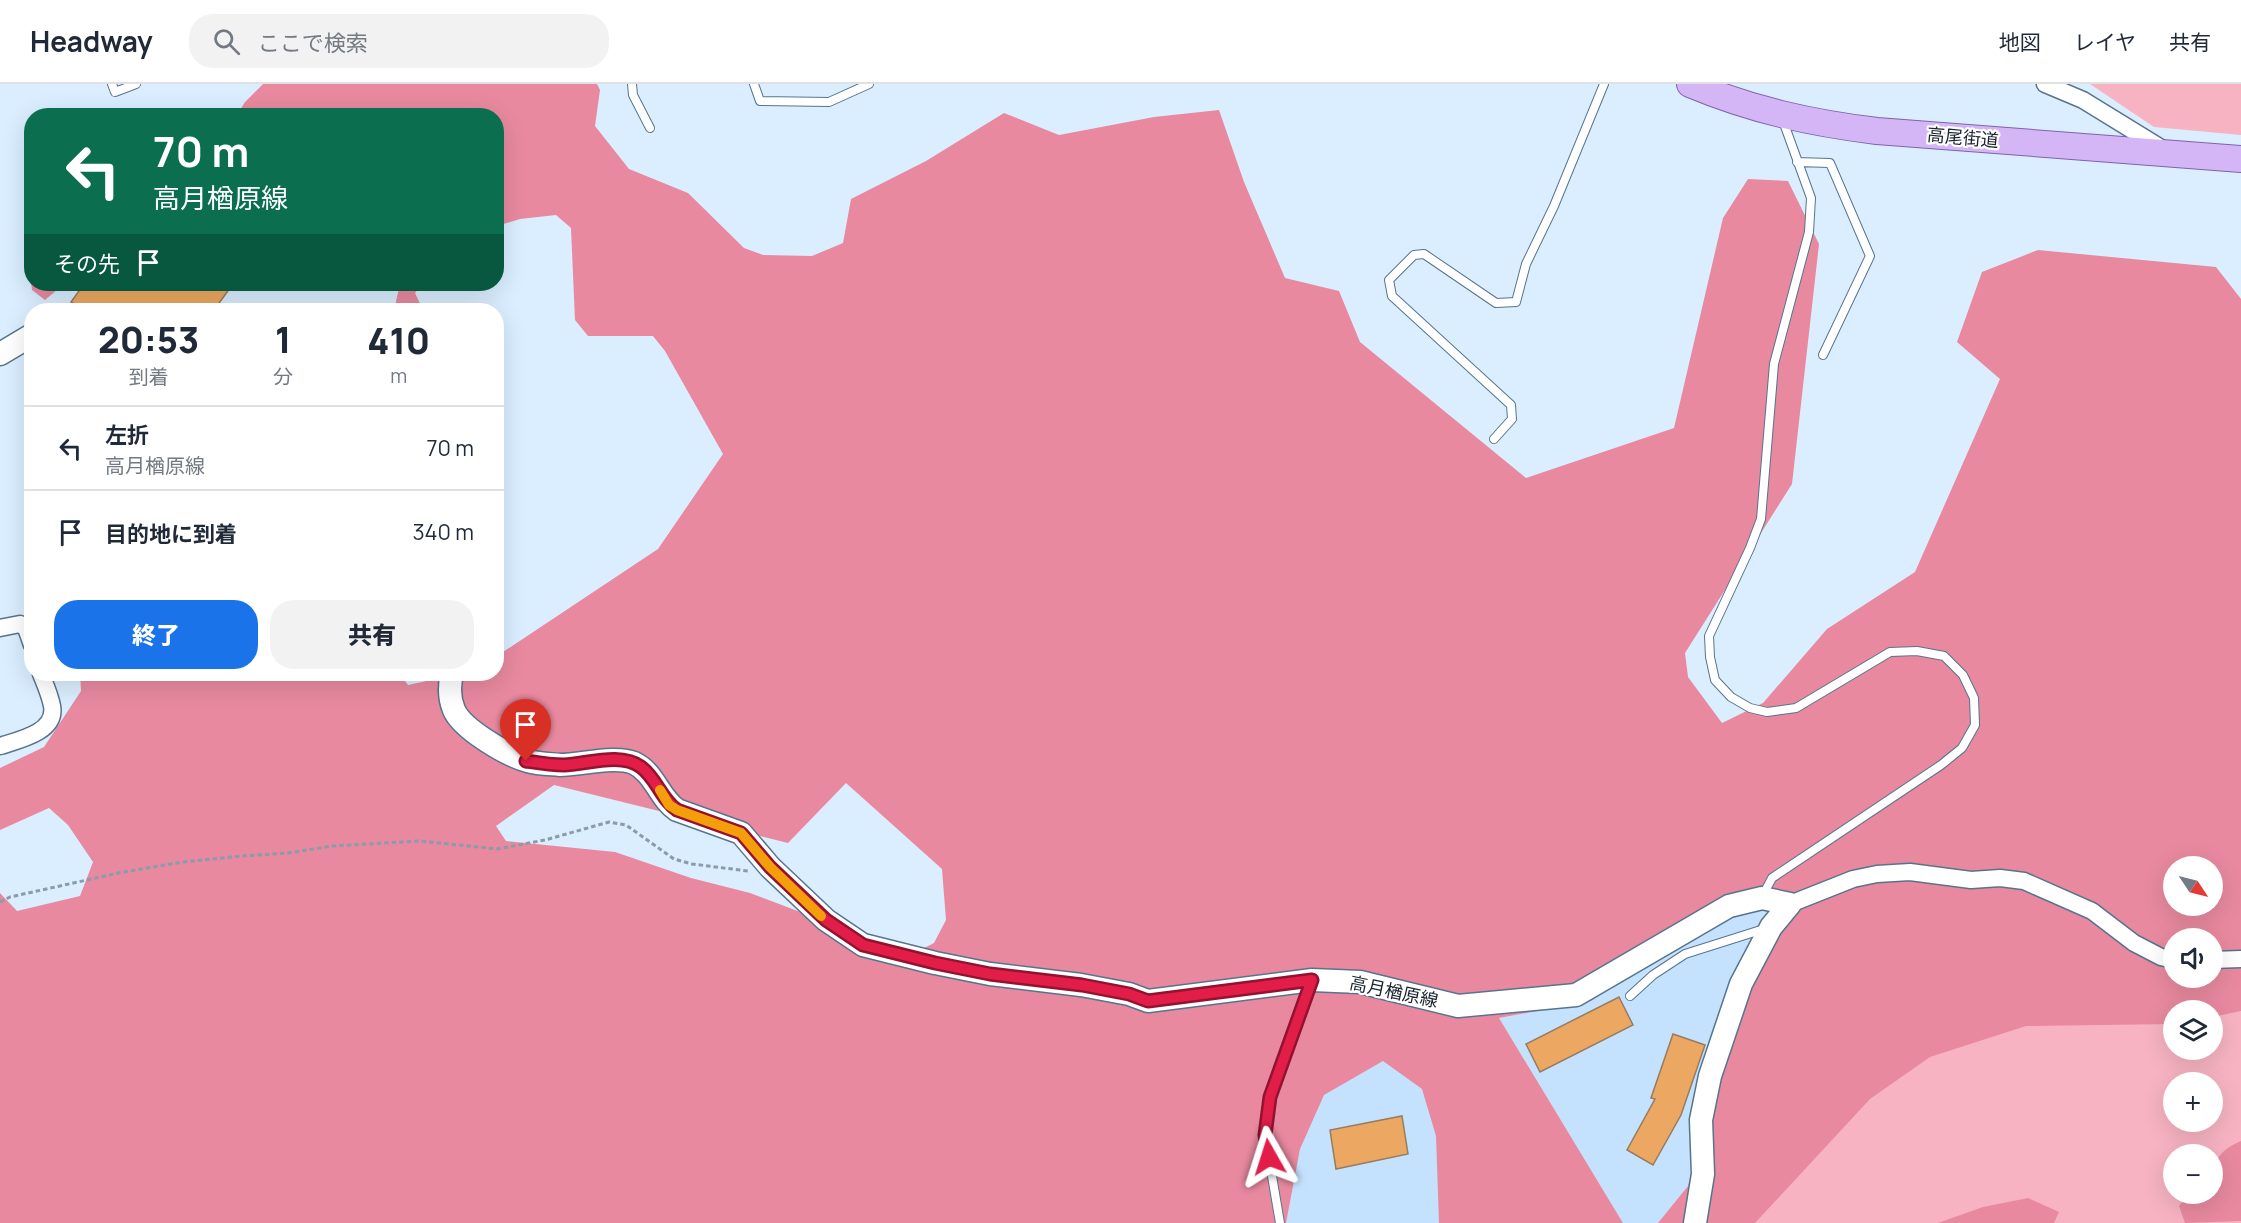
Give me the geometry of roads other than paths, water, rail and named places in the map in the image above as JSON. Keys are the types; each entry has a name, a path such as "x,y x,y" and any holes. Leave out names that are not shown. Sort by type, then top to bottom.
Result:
{"main road":[{"name":"高尾街道","path":"1690,84 1740,104 1828,125 1877,131 2241,159"},
{"path":"0,354 24,340"},
{"name":"高月楢原線","path":"450,681 451,698 457,716 474,732 526,761 542,764 616,760 633,763 649,774 669,805 689,816 741,833 770,867 826,920 863,945 990,974 1082,985 1129,994 1148,1001 1312,980 1360,982 1458,1006 1576,995 1729,906 1762,898"},
{"path":"1695,1223 1703,1174 1701,1120 1710,1076 1734,999 1771,927 1790,904 1762,898"}],"street":[{"path":"2045,84 2083,100 2172,155"},
{"path":"0,628 20,624 24,627"},
{"path":"0,746 44,728 50,721 52,707 43,681"},
{"path":"1790,904 1853,879 1877,874 1910,872 1971,880 2001,878 2024,881 2092,911 2134,943 2163,957"},
{"path":"2223,960 2241,959"}],"lane":[{"path":"112,84 115,92 136,84"},
{"path":"632,84 633,95 650,128"},
{"path":"754,84 760,101 829,102 869,84"},
{"path":"1494,439 1512,418 1511,405 1392,296 1389,280 1414,255 1424,254 1496,303 1516,302 1526,264 1554,206 1604,84"},
{"path":"1762,898 1772,878 1941,765 1962,748 1975,724 1974,698 1963,675 1944,656 1926,652 1890,652 1796,708 1767,712 1750,708 1731,697 1715,680 1710,657 1709,636 1761,519 1774,364 1809,232 1810,198 1781,115"},
{"path":"1797,162 1830,163 1870,256 1823,355"},
{"path":"1630,996 1653,975 1685,954 1771,927"},
{"path":"1280,1223 1265,1135 1267,1116 1270,1097 1312,980"}]}
